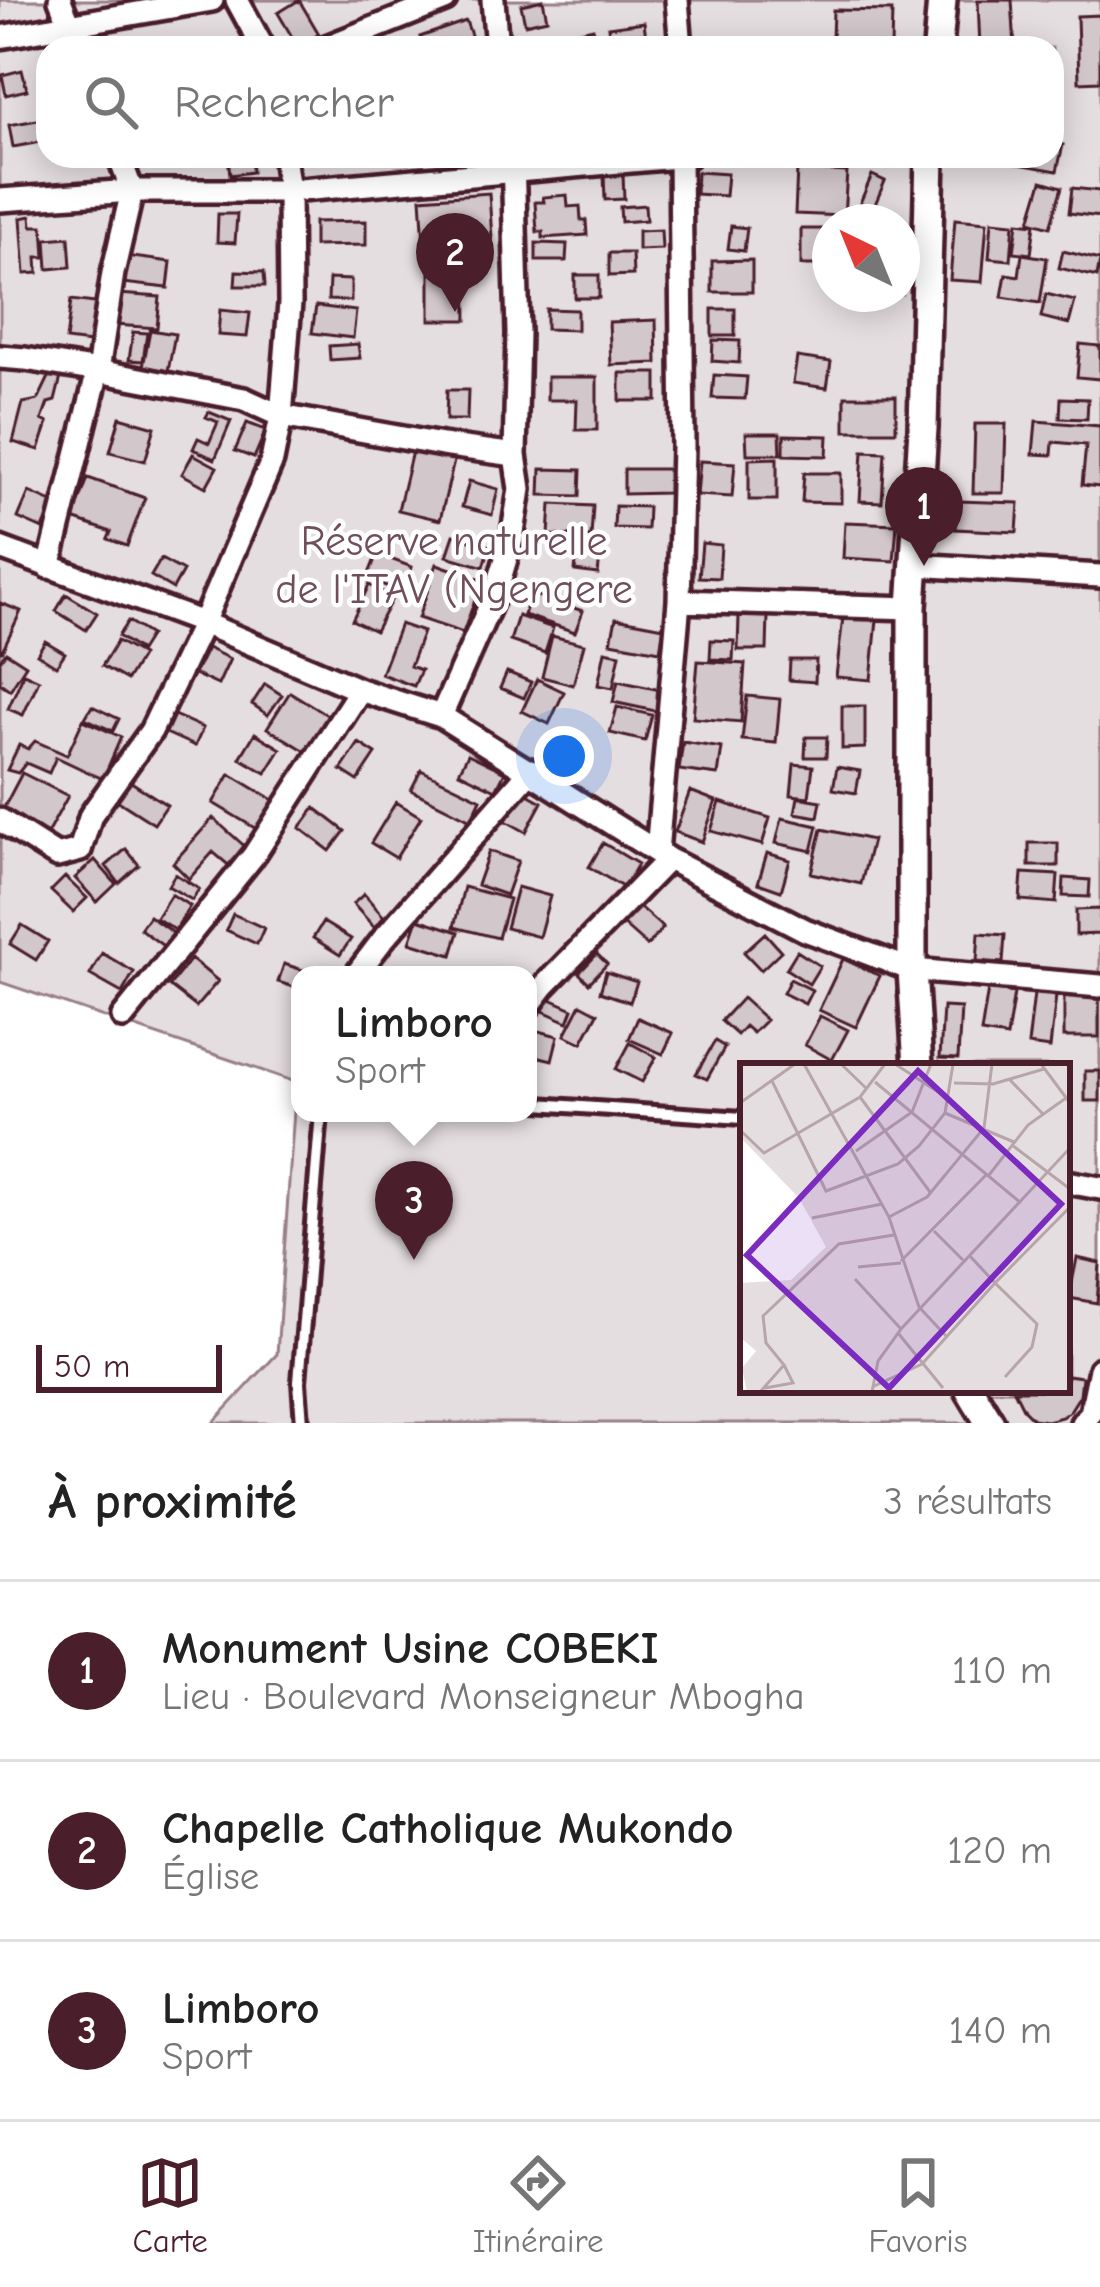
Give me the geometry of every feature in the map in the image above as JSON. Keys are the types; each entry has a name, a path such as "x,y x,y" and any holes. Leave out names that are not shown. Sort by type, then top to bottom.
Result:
{"street":[{"path":"60,0 74,36"},
{"path":"0,37 212,0"},
{"path":"237,0 256,36"},
{"path":"354,36 445,0"},
{"path":"493,0 496,36"},
{"path":"677,0 680,36"},
{"path":"939,36 941,0"},
{"path":"49,567 98,371 132,190 124,168"},
{"path":"0,820 57,856 80,850 92,815 151,731 203,623 272,461 281,416 290,303 286,168"},
{"path":"0,200 132,190 290,191 475,168"},
{"path":"441,716 496,592 520,489 515,455 515,168"},
{"path":"537,995 663,855 679,601 684,168"},
{"path":"919,1063 912,970 911,608 923,428 930,168"},
{"path":"0,357 244,399 281,416 515,455"},
{"path":"0,548 203,623 360,690 441,716 663,855 805,930 912,970 1100,986"},
{"path":"914,565 1100,576"},
{"path":"679,601 911,608"},
{"path":"123,1017 254,855 360,690"},
{"path":"363,966 531,770"},
{"path":"1070,1182 1100,1187"},
{"path":"1082,1423 1091,1412 1100,1369"},
{"path":"972,1393 990,1423"}],"lane":[{"path":"537,1104 740,1118"},
{"path":"302,1423 299,1382 320,1122"}],"green space":[{"name":"Réserve naturelle de l'ITAV (Ngengere","path":"0,0 1100,0 1100,1423 213,1423 277,1354 293,1122 537,1122 537,966 291,966 291,1080 0,982"}],"building":[{"path":"299,0 319,34 292,36 278,13"},
{"path":"543,0 547,19 525,24 521,5"},
{"path":"978,0 1012,0 1014,36 980,36"},
{"path":"833,10 892,11 891,36 832,36"},
{"path":"1100,15 1100,81 1079,82 1077,16"},
{"path":"466,21 471,36 423,36"},
{"path":"644,22 646,36 609,36 608,27"},
{"path":"593,28 595,36 567,36"},
{"path":"22,70 27,90 6,95 2,75"},
{"path":"36,120 36,143 13,147 9,125"},
{"path":"229,168 252,168 252,172 230,175"},
{"path":"797,169 847,172 845,204 812,204 812,215 795,214"},
{"path":"697,172 727,174 725,196 696,194"},
{"path":"623,174 624,199 605,200 604,175"},
{"path":"872,175 885,181 875,204 860,203"},
{"path":"1042,181 1062,187 1050,227 1030,221"},
{"path":"1072,188 1100,191 1100,217 1069,213"},
{"path":"489,193 492,239 424,243 421,198"},
{"path":"567,195 568,207 580,206 587,235 543,238 543,232 537,232 535,202"},
{"path":"645,205 646,220 621,222 620,207"},
{"path":"218,214 237,214 235,243 217,242"},
{"path":"31,216 32,226 43,226 45,257 37,257 38,273 25,274 21,218"},
{"path":"955,219 987,222 982,282 950,280"},
{"path":"366,221 366,245 314,246 314,222"},
{"path":"992,221 1014,223 1011,260 989,258"},
{"path":"1018,222 1035,224 1031,254 1014,252"},
{"path":"731,226 747,228 744,251 728,249"},
{"path":"801,229 812,229 812,265 801,265"},
{"path":"661,230 662,249 638,250 638,231"},
{"path":"69,237 71,267 48,269 46,239"},
{"path":"536,243 567,244 566,261 536,261"},
{"path":"1063,251 1100,260 1097,277 1059,268"},
{"path":"609,253 632,253 633,275 609,276"},
{"path":"1022,254 1047,258 1040,303 1002,297 1006,274 1019,276"},
{"path":"125,256 171,262 168,288 122,283"},
{"path":"752,260 752,292 712,292 712,261"},
{"path":"430,266 466,266 467,320 430,320"},
{"path":"236,271 264,272 265,286 235,286"},
{"path":"575,275 599,275 599,298 575,298"},
{"path":"329,279 351,280 351,301 328,300"},
{"path":"118,294 160,297 157,328 115,325"},
{"path":"1046,294 1075,301 1069,324 1041,317"},
{"path":"71,300 95,303 90,343 66,340"},
{"path":"316,306 356,311 353,338 312,333"},
{"path":"546,309 577,310 577,330 546,329"},
{"path":"712,309 735,309 735,336 712,336"},
{"path":"220,310 250,313 247,337 218,335"},
{"path":"656,320 657,363 611,365 609,322"},
{"path":"150,330 175,334 168,371 143,367"},
{"path":"133,332 147,333 143,361 129,360"},
{"path":"713,340 740,341 739,363 712,361"},
{"path":"358,344 360,358 330,360 329,346"},
{"path":"1080,344 1100,346 1100,379 1077,377"},
{"path":"797,357 831,362 827,388 793,383"},
{"path":"51,373 62,373 55,401 48,403 42,420 48,423 39,450 13,442 23,403 38,400"},
{"path":"620,373 657,373 657,401 620,401"},
{"path":"714,375 747,377 745,399 712,398"},
{"path":"547,377 597,377 597,430 576,430 577,400 547,400"},
{"path":"447,390 468,390 467,420 446,420"},
{"path":"845,396 896,396 896,431 845,431"},
{"path":"1061,398 1088,399 1087,419 1060,418"},
{"path":"209,412 231,421 215,459 193,449 198,438 209,443 218,422 206,417"},
{"path":"120,417 155,427 145,461 110,452"},
{"path":"1036,421 1100,426 1100,487 1082,485 1086,445 1053,442 1052,455 1033,454"},
{"path":"247,423 266,430 254,458 235,451"},
{"path":"975,424 1006,424 1004,493 973,493"},
{"path":"746,433 780,433 781,454 747,454"},
{"path":"784,435 828,436 827,456 784,455"},
{"path":"413,447 455,457 440,520 398,510"},
{"path":"863,451 885,452 882,502 860,501"},
{"path":"193,454 217,467 206,487 182,474"},
{"path":"777,458 777,500 749,500 749,459"},
{"path":"700,461 735,463 732,497 697,495"},
{"path":"541,469 581,470 580,496 540,495"},
{"path":"624,469 668,469 668,493 624,494"},
{"path":"804,473 841,473 841,503 802,502"},
{"path":"88,478 145,498 127,546 108,539 111,532 73,519"},
{"path":"469,481 498,489 492,515 462,507"},
{"path":"29,492 54,503 43,529 18,518"},
{"path":"957,501 1019,503 1017,532 955,529"},
{"path":"551,504 593,506 591,537 549,535"},
{"path":"615,506 648,507 647,529 614,528"},
{"path":"845,522 897,524 894,561 843,558"},
{"path":"454,535 490,546 484,567 447,556"},
{"path":"702,543 721,545 719,578 699,577"},
{"path":"578,546 601,548 598,574 575,571"},
{"path":"377,554 412,567 402,592 367,579"},
{"path":"161,559 183,571 173,589 151,576"},
{"path":"437,564 482,580 463,633 418,618"},
{"path":"369,585 393,597 375,631 352,620"},
{"path":"66,594 97,613 86,630 56,611"},
{"path":"531,594 583,611 575,632 524,615"},
{"path":"0,603 21,611 2,651 0,651"},
{"path":"739,615 768,615 767,650 738,650"},
{"path":"518,616 553,628 545,653 510,641"},
{"path":"843,617 877,620 871,680 836,677"},
{"path":"616,618 664,627 660,651 611,642"},
{"path":"128,621 150,635 140,651 118,636"},
{"path":"400,624 423,632 410,666 421,670 414,686 381,674"},
{"path":"552,636 584,644 573,685 542,677"},
{"path":"711,640 734,641 733,660 710,659"},
{"path":"45,641 65,653 56,666 37,654"},
{"path":"117,641 142,655 127,680 102,666"},
{"path":"207,648 230,659 218,685 194,674"},
{"path":"605,651 620,654 613,688 598,685"},
{"path":"6,652 26,665 10,690 0,683 0,660"},
{"path":"790,660 816,660 815,682 789,680"},
{"path":"698,661 745,664 741,722 693,718"},
{"path":"507,672 531,682 524,698 500,688"},
{"path":"24,673 39,680 23,715 8,709"},
{"path":"537,679 564,692 549,724 522,711"},
{"path":"618,681 665,691 660,712 613,702"},
{"path":"265,684 282,695 268,715 252,704"},
{"path":"290,692 332,718 309,753 267,728"},
{"path":"747,696 780,699 776,743 742,740"},
{"path":"92,706 119,719 113,731 85,718"},
{"path":"842,706 865,706 865,748 842,749"},
{"path":"617,707 652,715 645,741 610,733"},
{"path":"174,715 203,728 195,746 166,733"},
{"path":"83,720 121,737 103,779 56,757 49,773 26,763 18,773 7,770 19,745 28,749 35,741 67,755"},
{"path":"255,733 281,749 266,773 240,758"},
{"path":"806,737 827,737 826,757 805,757"},
{"path":"683,742 722,748 718,775 679,770"},
{"path":"359,743 376,754 358,781 341,770"},
{"path":"468,754 505,772 496,790 459,772"},
{"path":"794,764 813,766 809,797 791,795"},
{"path":"837,767 860,771 856,793 833,789"},
{"path":"421,770 481,799 471,820 411,790"},
{"path":"22,773 68,796 47,834 2,811"},
{"path":"230,774 275,801 258,830 213,803"},
{"path":"128,780 167,805 154,824 115,799"},
{"path":"522,791 542,802 526,832 506,821"},
{"path":"690,791 716,801 702,842 675,832"},
{"path":"798,797 821,801 818,817 795,813"},
{"path":"396,802 421,817 396,858 371,843"},
{"path":"720,802 770,818 762,845 711,831"},
{"path":"315,808 345,831 330,851 300,828"},
{"path":"213,818 250,851 233,869 213,852 189,879 173,863"},
{"path":"782,818 818,826 812,851 776,843"},
{"path":"822,829 872,840 861,884 811,873"},
{"path":"603,843 638,864 624,888 589,867"},
{"path":"1029,843 1058,843 1058,866 1029,866"},
{"path":"126,849 139,865 119,883 106,866"},
{"path":"489,851 518,861 506,895 477,885"},
{"path":"767,853 790,860 781,891 758,883"},
{"path":"95,860 116,884 97,902 75,878"},
{"path":"1022,873 1058,875 1056,903 1020,900"},
{"path":"175,874 199,889 192,900 168,886"},
{"path":"65,877 87,898 73,912 51,891"},
{"path":"1064,878 1090,880 1089,897 1063,896"},
{"path":"464,887 509,899 498,938 454,927"},
{"path":"517,887 550,896 539,937 506,928"},
{"path":"171,894 190,906 175,930 156,918"},
{"path":"364,894 384,917 374,927 353,904"},
{"path":"636,904 663,928 647,946 620,922"},
{"path":"1100,909 1100,934 1076,935 1076,910"},
{"path":"233,914 264,928 257,944 226,930"},
{"path":"149,916 176,935 166,948 140,929"},
{"path":"418,919 459,932 452,955 410,942"},
{"path":"323,922 351,939 340,955 313,938"},
{"path":"22,925 48,941 36,960 10,944"},
{"path":"765,933 781,951 761,970 744,952"},
{"path":"979,933 1005,935 1003,963 977,961"},
{"path":"797,951 820,966 809,984 786,969"},
{"path":"102,953 134,972 122,993 90,975"},
{"path":"597,954 607,964 589,983 579,973"},
{"path":"191,959 218,981 196,1007 169,986"},
{"path":"843,959 880,976 856,1027 819,1010"},
{"path":"284,964 291,966 291,986 278,982"},
{"path":"606,972 637,982 630,1002 600,992"},
{"path":"790,979 812,990 805,1004 783,993"},
{"path":"1035,985 1057,987 1050,1048 1028,1045"},
{"path":"1099,986 1099,1037 1064,1037 1064,987"},
{"path":"988,989 1014,993 1007,1037 981,1033"},
{"path":"548,998 573,1009 568,1022 543,1011"},
{"path":"742,998 766,1020 753,1033 745,1026 737,1035 721,1021"},
{"path":"581,1004 598,1013 582,1043 565,1035"},
{"path":"943,1007 961,1008 958,1059 940,1058"},
{"path":"820,1016 848,1030 832,1060 805,1045"},
{"path":"638,1018 673,1033 663,1054 629,1039"},
{"path":"537,1030 558,1036 552,1060 537,1056"},
{"path":"715,1041 725,1047 707,1079 696,1074"},
{"path":"630,1043 656,1057 642,1082 616,1069"},
{"path":"1085,1071 1100,1071 1100,1101 1085,1101"},
{"path":"1077,1258 1100,1263 1097,1303 1070,1298"},
{"path":"1070,1375 1082,1377 1080,1395 1062,1417 1033,1419 1016,1393 1070,1393"}],"place":[{"name":"Chapelle Catholique Mukondo","path":"455,312"},
{"name":"Monument Usine COBEKI","path":"924,566"},
{"name":"Limboro","path":"414,1260"}]}
